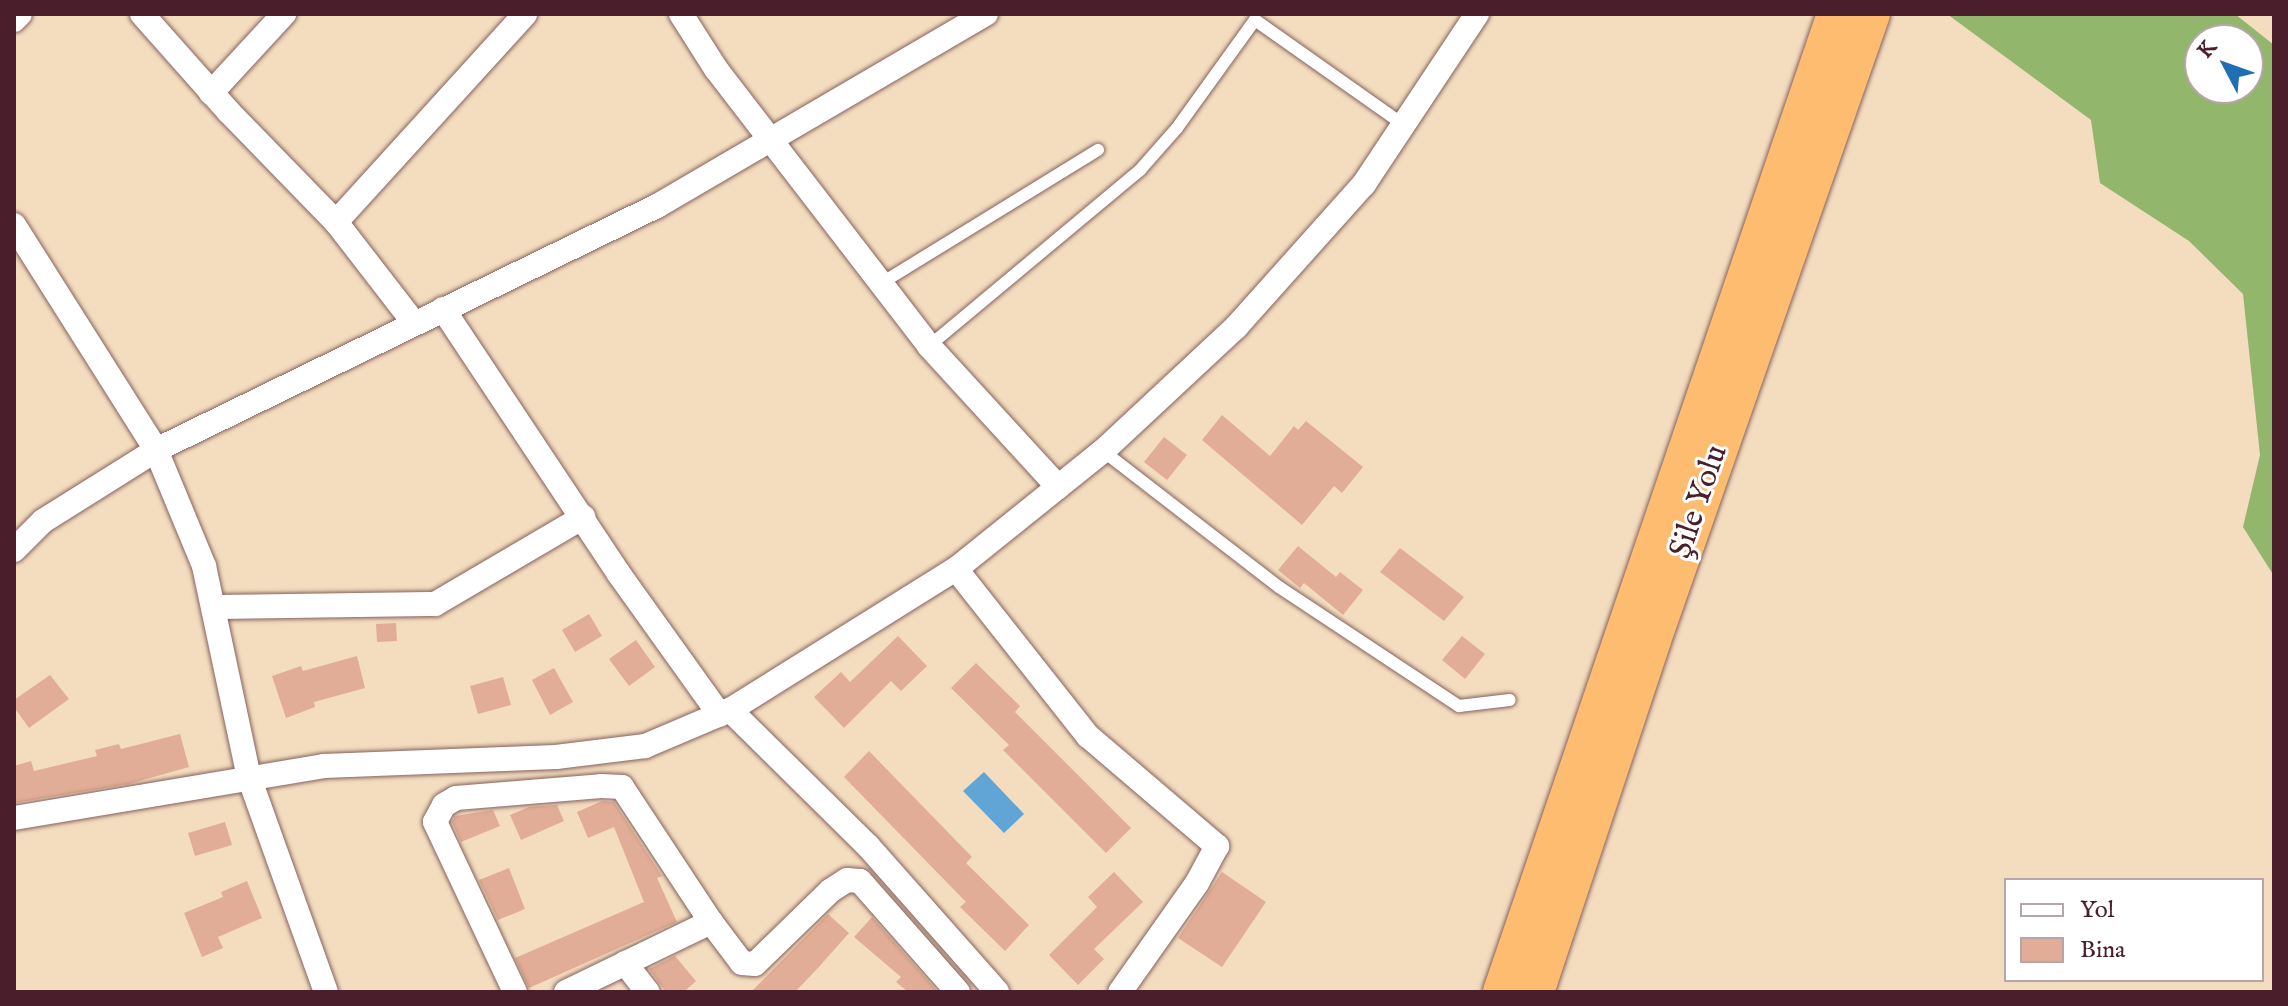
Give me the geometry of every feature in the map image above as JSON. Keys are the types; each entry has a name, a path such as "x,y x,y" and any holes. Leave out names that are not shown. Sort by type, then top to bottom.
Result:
{"highway":[{"name":"Şile Yolu","path":"1502,992 1836,14"},
{"name":"Şile Yolu","path":"1535,992 1652,640 1871,14"}],"street":[{"path":"14,20 20,14"},
{"path":"142,14 211,93 336,222 414,323"},
{"path":"211,93 284,14"},
{"path":"336,222 525,14"},
{"path":"681,14 716,69 929,346 1058,487"},
{"path":"14,550 43,521 156,450 657,206 986,14"},
{"path":"14,818 324,766 556,757 645,746 725,712 956,569 1103,451 1236,327 1364,184 1477,14"},
{"path":"14,225 156,450 204,566 249,777 326,992"},
{"path":"443,309 619,574 725,712 868,846 997,992"},
{"path":"213,607 435,604 583,517"},
{"path":"956,569 1088,736 1217,846 1197,883 1120,992"},
{"path":"515,992 435,822 444,805 456,798 601,786 622,787 711,922 742,963 755,964 830,891 847,880 860,881 958,992"},
{"path":"566,992 711,922"},
{"path":"625,963 648,992"}],"lane":[{"path":"929,346 1140,170 1177,128 1255,20 1404,125"},
{"path":"880,284 1098,150"},
{"path":"1103,451 1279,587 1459,706 1510,700"}],"green space":[{"path":"1947,14 2235,14 2248,24 2184,24 2184,104 2264,104 2264,37 2274,45 2274,576 2243,527 2260,455 2243,294 2189,241 2100,183 2091,120"}],"water":[{"path":"984,772 1024,814 1004,833 963,791"}],"building":[{"path":"1222,415 1270,456 1294,426 1298,430 1306,421 1363,467 1342,493 1334,486 1302,525 1202,440"},
{"path":"1164,437 1187,455 1167,480 1144,462"},
{"path":"1298,546 1336,577 1340,572 1363,590 1343,615 1304,583 1300,588 1278,570"},
{"path":"1400,548 1464,597 1444,621 1380,572"},
{"path":"589,614 602,636 575,652 562,630"},
{"path":"396,623 397,641 377,642 376,624"},
{"path":"898,636 927,666 901,691 891,681 844,728 814,697 841,672 850,682"},
{"path":"1462,636 1485,654 1465,679 1442,660"},
{"path":"636,640 655,667 629,686 609,659"},
{"path":"357,656 365,688 314,702 315,707 286,718 272,676 301,666 303,671"},
{"path":"976,663 1020,706 1015,712 1131,828 1106,853 1003,750 1009,745 951,688"},
{"path":"554,668 573,702 550,715 532,680"},
{"path":"50,675 69,699 29,728 14,707 14,700"},
{"path":"503,677 511,705 478,714 470,686"},
{"path":"180,734 189,767 129,784 14,803 14,766 31,761 34,771 97,756 95,750 119,744 121,749"},
{"path":"869,751 972,857 966,863 1029,925 1005,951 960,907 966,902 844,777"},
{"path":"602,801 614,802 662,876 657,878 677,922 529,988 515,958 644,902 614,827 588,838 577,812"},
{"path":"557,805 564,821 521,840 510,815 529,807"},
{"path":"493,810 500,826 461,842 452,822 455,816"},
{"path":"225,822 232,845 195,856 188,833"},
{"path":"509,868 525,909 498,920 479,880"},
{"path":"1114,872 1143,902 1094,949 1104,959 1078,985 1049,955 1097,907 1088,897"},
{"path":"1222,872 1266,902 1222,967 1178,938"},
{"path":"247,881 262,918 218,937 223,948 202,957 184,913 223,897 221,892"},
{"path":"828,914 849,933 795,992 751,992"},
{"path":"872,917 938,992 908,992 896,982 901,977 854,937"},
{"path":"675,956 696,981 684,992 666,992 649,969"}]}
